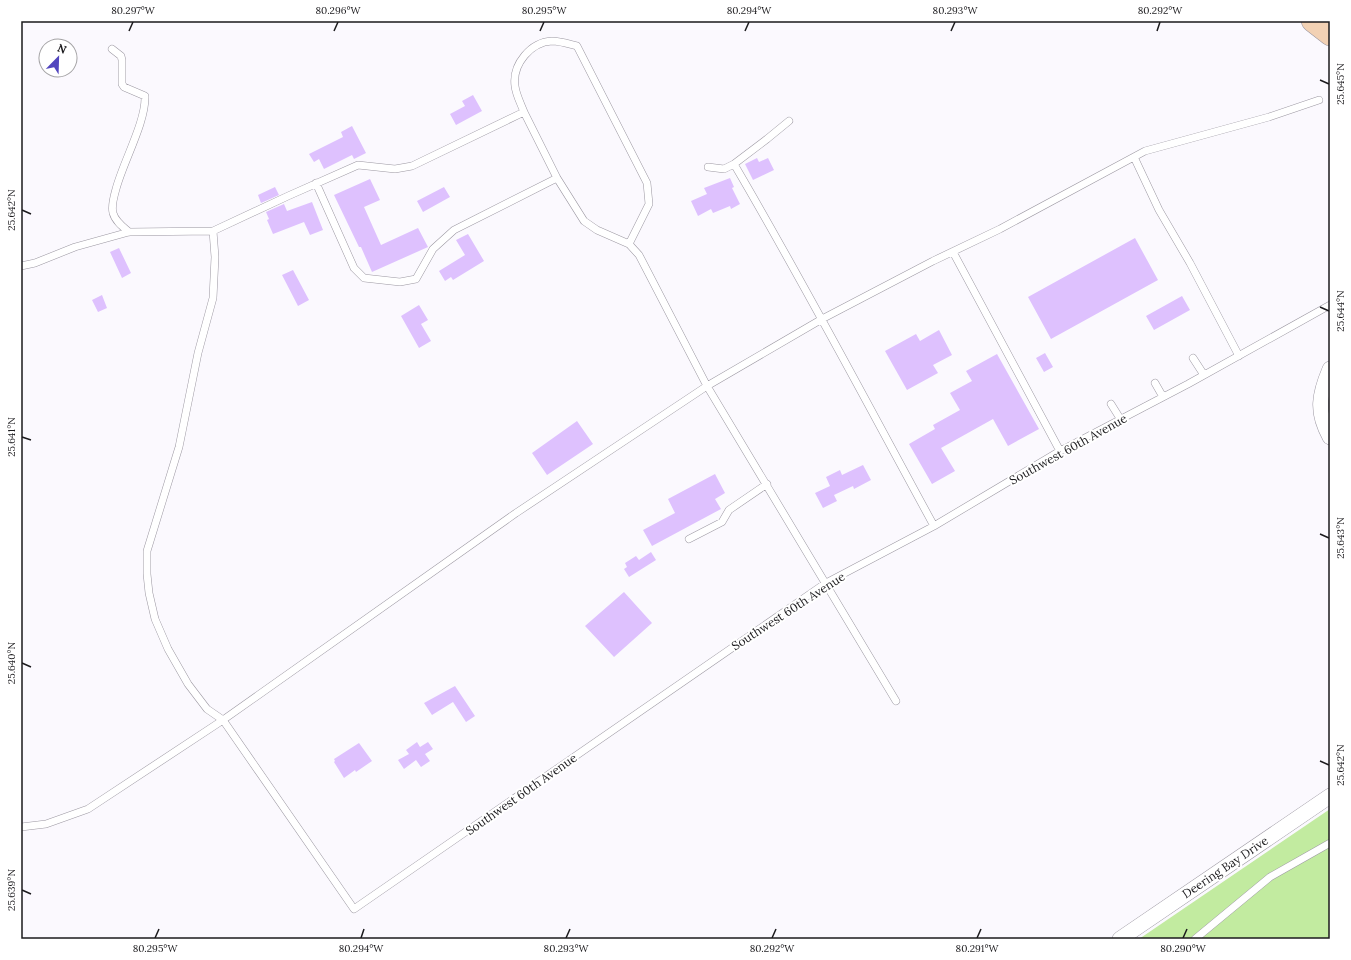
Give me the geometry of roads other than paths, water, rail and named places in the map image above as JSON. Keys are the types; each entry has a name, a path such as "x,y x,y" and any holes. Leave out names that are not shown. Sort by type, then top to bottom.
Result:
{"main road":[{"path":"1312,21 1330,35"}],"street":[{"path":"1330,369 1322,389 1320,402 1322,420 1330,437"},
{"name":"Deering Bay Drive","path":"1120,939 1330,796"}],"lane":[{"path":"628,244 650,204 647,183 577,46 552,41 536,46 523,56 516,70 515,86 524,112 557,178 584,221 606,235 628,244 639,255 707,386 896,701"},
{"path":"112,49 121,56 122,84 124,87 145,96 144,108 119,178 113,200 113,213 129,232"},
{"path":"21,827 46,824 88,809 223,720 516,513 707,386 822,319 933,260 1000,229 1145,151 1269,117 1318,100"},
{"path":"21,266 35,263 75,247 129,232 213,231 358,165 395,169 412,166 524,112"},
{"path":"708,167 724,169 734,164 762,144 789,121"},
{"path":"1134,157 1159,210 1190,263 1239,356"},
{"path":"734,164 765,215 934,526"},
{"path":"316,183 354,268 364,278 400,282 416,279 433,249 454,230 557,178"},
{"path":"213,231 215,257 213,298 198,354 179,446 147,551 147,574 149,593 155,619 168,649 188,684 207,709 223,720"},
{"path":"953,252 1060,451"},
{"name":"Southwest 60th Avenue","path":"223,720 354,909 826,583 934,526 1060,451 1163,398 1330,305"},
{"path":"1193,358 1204,375"},
{"path":"1155,383 1163,398"},
{"path":"1111,404 1121,420"},
{"path":"689,539 722,522 729,510 767,484"},
{"path":"1195,939 1270,876 1330,843"}]}
